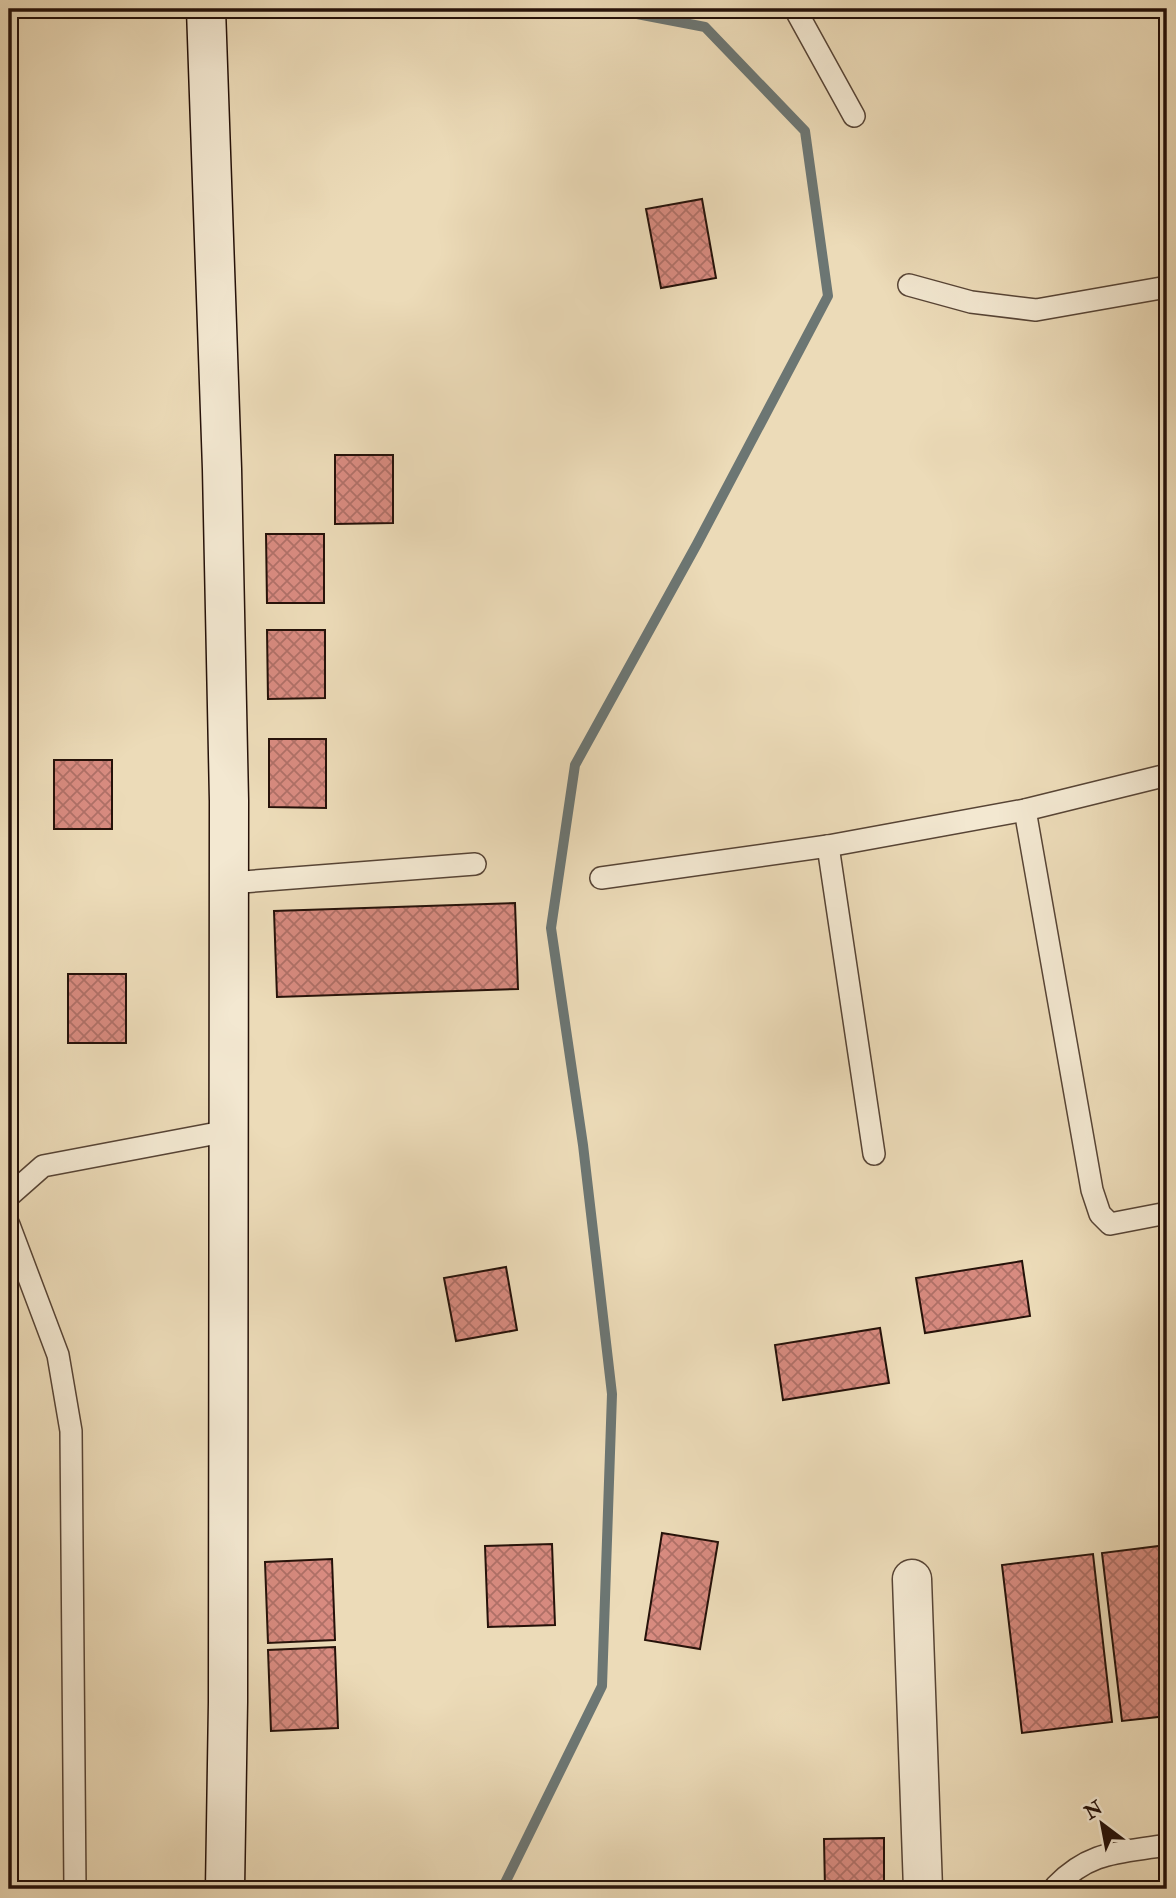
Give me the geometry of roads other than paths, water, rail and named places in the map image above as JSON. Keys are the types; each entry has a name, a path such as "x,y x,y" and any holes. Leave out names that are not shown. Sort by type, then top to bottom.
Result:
{"main road":[{"path":"206,9 221,455 229,883 226,1889"},
{"path":"912,1579 923,1889"}],"lane":[{"path":"795,9 854,116"},
{"path":"909,285 971,302 1036,310 1167,287"},
{"path":"601,878 828,846 1025,810 1167,775"},
{"path":"1025,810 1092,1190 1100,1214 1110,1224 1167,1213"},
{"path":"828,846 874,1154"},
{"path":"229,883 475,864"},
{"path":"9,1196 43,1166 229,1131"},
{"path":"9,1224 58,1355 71,1431 75,1889"},
{"path":"1056,1889 1072,1871 1096,1857 1167,1845"}],"waterway":[{"path":"502,1889 602,1686 612,1394 583,1145 551,928 575,765 697,544 828,296 805,131 705,27 611,9"}]}
